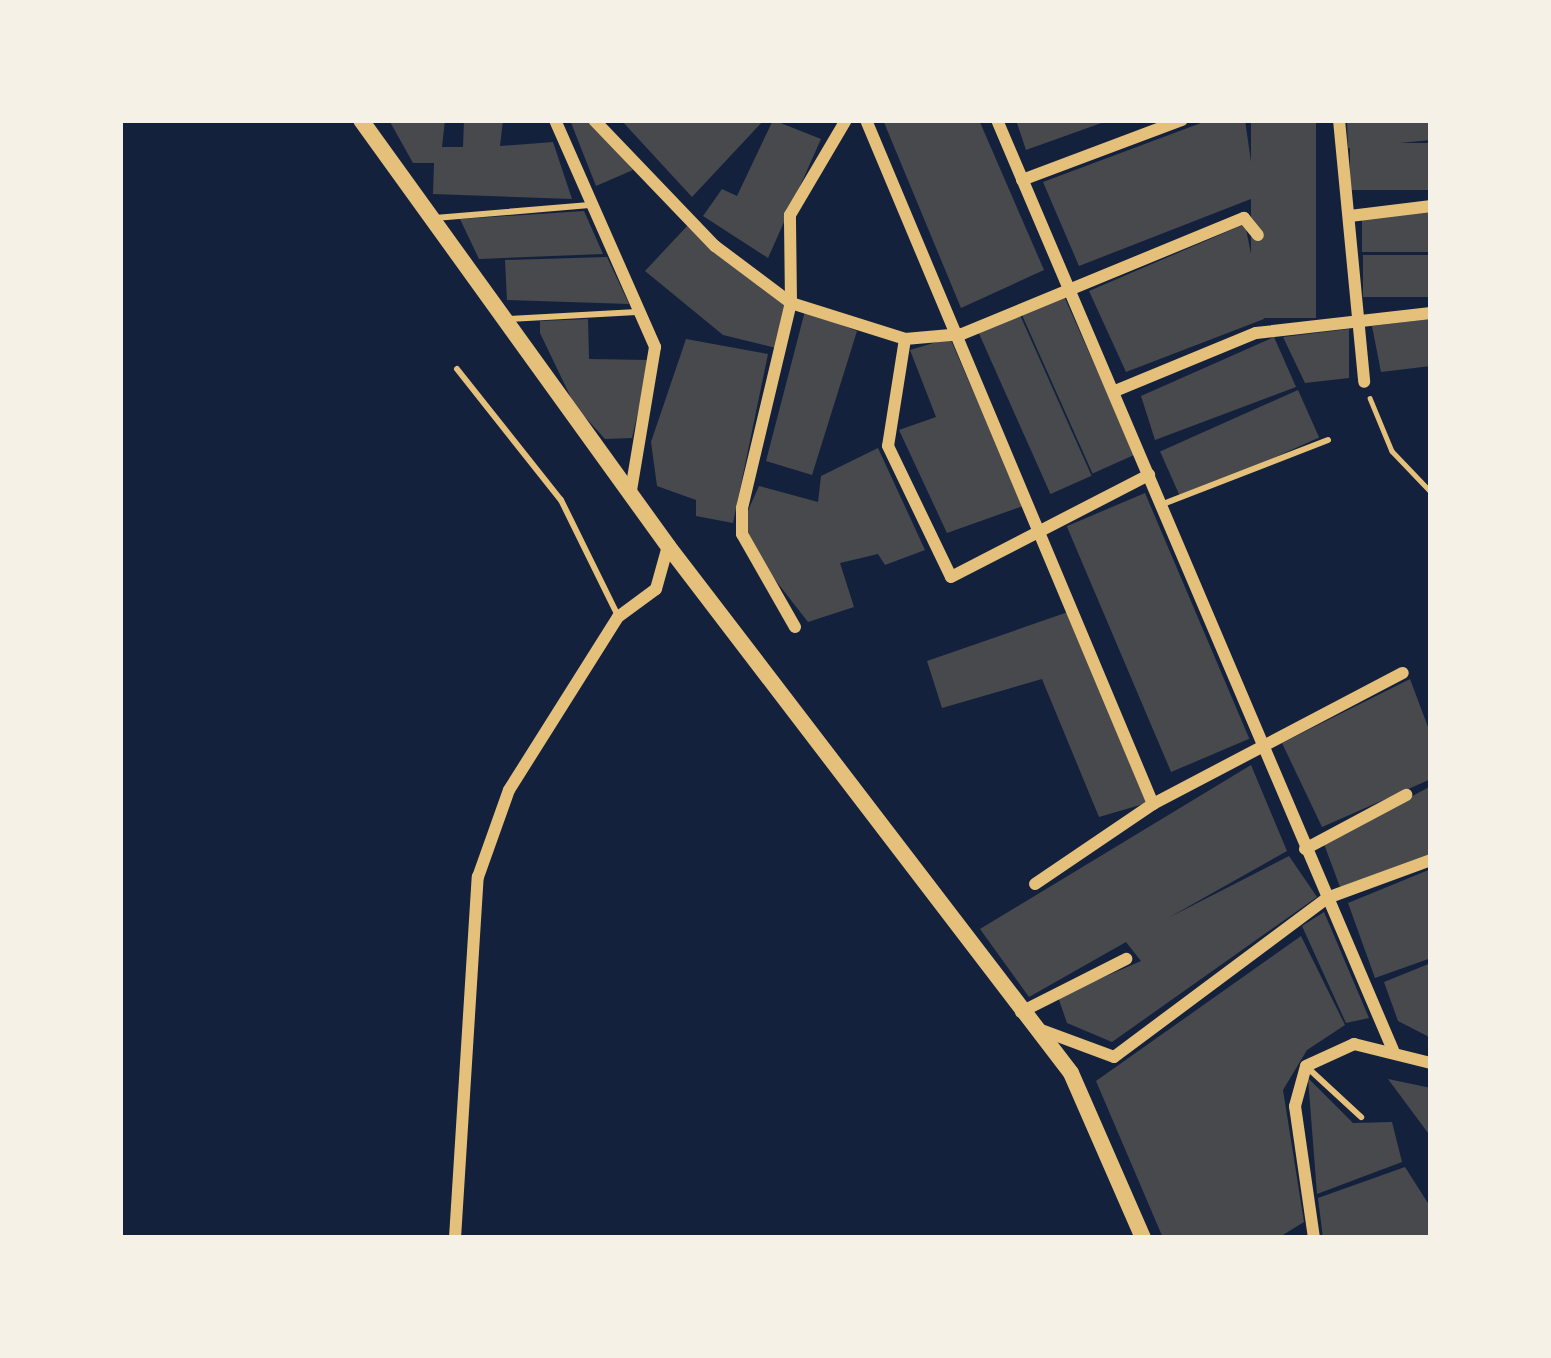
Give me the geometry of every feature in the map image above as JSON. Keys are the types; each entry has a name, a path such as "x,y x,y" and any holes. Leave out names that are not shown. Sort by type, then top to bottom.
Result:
{"street":[{"path":"361,120 668,546 1071,1073 1143,1238"},
{"path":"555,120 641,312 658,375 631,491"},
{"path":"594,120 715,246 791,303 905,338 962,334 1244,218 1258,235"},
{"path":"796,627 742,534 742,508 791,303 790,215 846,120"},
{"path":"866,120 962,334 1154,804"},
{"path":"997,120 1393,1050"},
{"path":"1022,180 1182,120"},
{"path":"1339,120 1364,382"},
{"path":"1350,216 1431,206"},
{"path":"1115,391 1256,333 1431,313"},
{"path":"905,338 888,446 951,577 1149,475"},
{"path":"454,1238 478,877 509,790 618,617 656,589 668,546"},
{"path":"1035,884 1154,804 1403,673"},
{"path":"1305,849 1406,794"},
{"path":"1035,1028 1114,1057 1327,898 1431,860"},
{"path":"1021,1012 1126,959"},
{"path":"1314,1238 1295,1106 1307,1065 1354,1044 1431,1063"}],"lane":[{"path":"431,218 591,205"},
{"path":"508,319 641,312"},
{"path":"457,369 561,500 618,617"},
{"path":"1163,504 1328,440"},
{"path":"1307,1065 1361,1117"}],"path":[{"path":"1364,382 1392,451 1431,492"}],"building":[{"path":"389,120 445,120 442,147 463,147 464,120 503,120 500,146 553,142 572,199 433,194 434,163 413,163"},
{"path":"570,120 591,120 633,170 596,186"},
{"path":"621,120 764,120 692,197"},
{"path":"773,120 821,139 768,258 703,216 722,189 737,196"},
{"path":"883,120 979,120 1044,270 961,308"},
{"path":"1016,120 1106,120 1107,121 1026,150"},
{"path":"1209,120 1245,120 1256,197 1079,266 1043,182"},
{"path":"1251,120 1316,120 1316,318 1251,318"},
{"path":"1347,120 1431,120 1431,140 1348,148"},
{"path":"1350,143 1431,143 1431,190 1350,190"},
{"path":"1362,210 1431,210 1431,252 1362,252"},
{"path":"584,211 603,254 479,259 460,219"},
{"path":"689,224 788,304 776,348 723,335 645,271"},
{"path":"1245,224 1264,319 1126,372 1089,291"},
{"path":"1363,255 1431,255 1431,297 1363,297"},
{"path":"607,257 629,304 507,300 505,260"},
{"path":"1063,294 1135,455 1093,473 1021,313"},
{"path":"805,311 857,331 812,475 766,461"},
{"path":"1020,315 1092,476 1050,494 979,333"},
{"path":"588,319 589,359 650,360 632,438 605,439 575,406 540,333 540,321"},
{"path":"1431,319 1431,366 1381,372 1372,326"},
{"path":"1349,329 1349,378 1305,383 1283,337"},
{"path":"1274,337 1296,387 1155,440 1141,396"},
{"path":"950,338 1023,506 947,533 899,430 936,417 910,350"},
{"path":"686,339 768,354 733,523 696,516 696,500 657,486 651,442"},
{"path":"1298,390 1319,438 1181,499 1160,451"},
{"path":"878,448 925,550 885,565 878,554 840,563 854,607 808,622 744,540 746,515 759,486 818,502 821,476"},
{"path":"1145,493 1249,739 1171,772 1067,526"},
{"path":"1068,612 1147,803 1099,817 1042,679 942,708 927,661"},
{"path":"1410,679 1431,735 1431,779 1322,827 1282,743"},
{"path":"1251,765 1287,851 1168,918 1289,856 1317,897 1112,1042 1067,1023 1058,997 1141,961 1126,942 1029,997 980,929"},
{"path":"1431,786 1431,856 1340,887 1324,844"},
{"path":"1431,869 1431,958 1375,978 1348,903"},
{"path":"1324,912 1369,1018 1346,1023 1302,926"},
{"path":"1301,936 1345,1025 1307,1050 1283,1090 1304,1222 1278,1238 1163,1238 1096,1081"},
{"path":"1431,963 1431,1038 1398,1021 1384,982"},
{"path":"1308,1078 1353,1123 1392,1122 1402,1162 1317,1194"},
{"path":"1388,1079 1431,1088 1431,1137"},
{"path":"1405,1167 1431,1208 1431,1238 1323,1238 1318,1198"}]}
